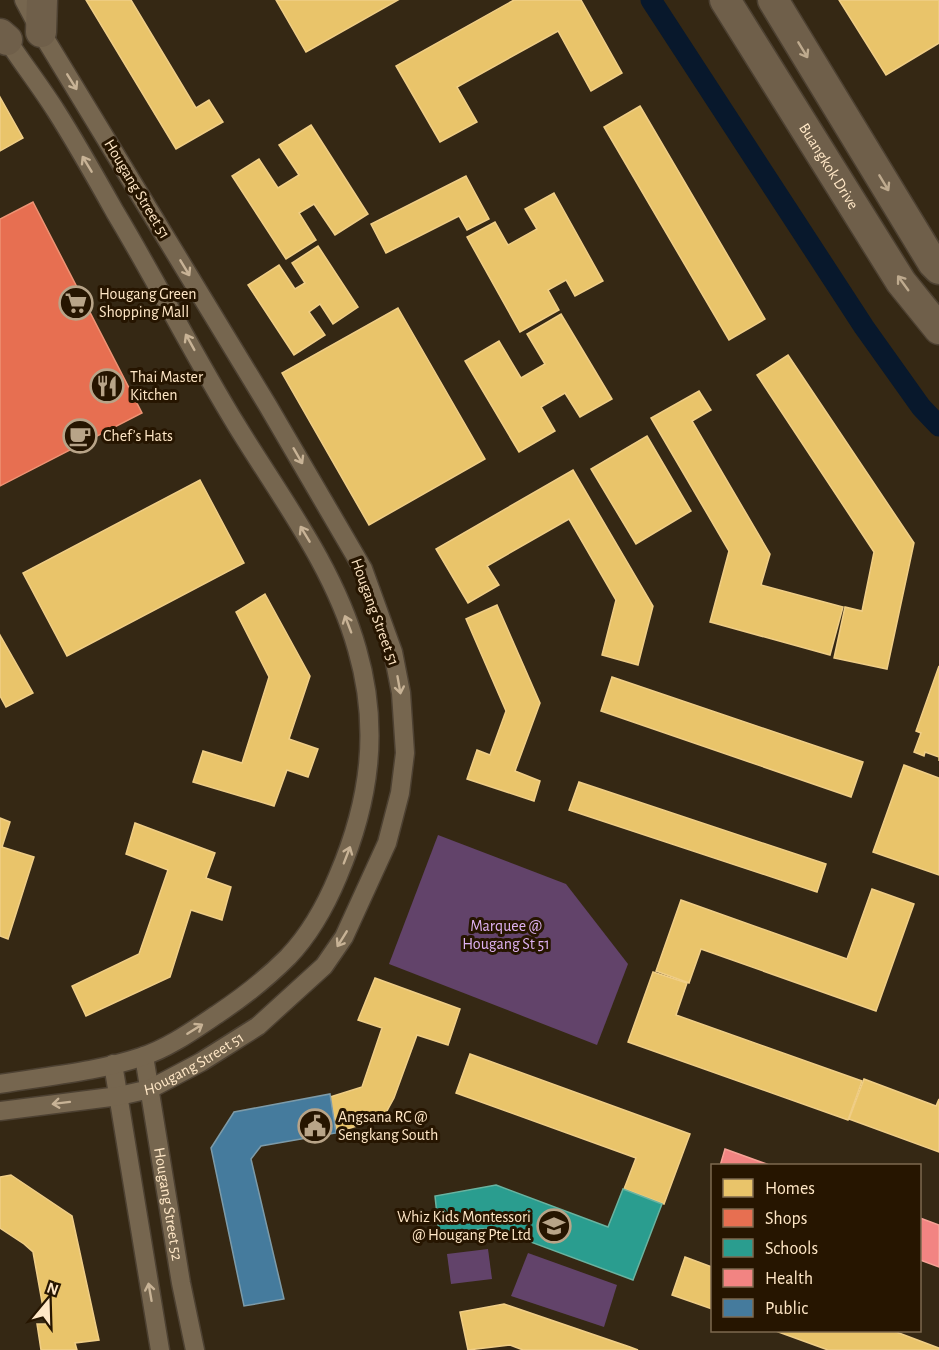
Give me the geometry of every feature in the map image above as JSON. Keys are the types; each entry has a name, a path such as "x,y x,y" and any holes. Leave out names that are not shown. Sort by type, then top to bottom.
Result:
{"main road":[{"path":"41,32 42,0"},
{"name":"Buangkok Drive","path":"725,0 901,282 939,329"},
{"path":"772,0 939,269"}],"street":[{"name":"Hougang Street 51","path":"0,1111 119,1096 150,1089 201,1062 258,1026 324,966 344,937 387,843 400,793 405,753 400,693 393,652 363,569 268,406 41,32 24,0"},
{"name":"Hougang Street 51","path":"0,1084 113,1064 144,1056 193,1030 244,996 290,955 324,909 348,852 367,785 370,741 367,691 357,646 333,586 308,538 235,423 162,291 56,111 2,34"},
{"name":"Hougang Street 52","path":"144,1056 181,1283 195,1350"},
{"name":"Hougang Street 52","path":"113,1064 160,1350"}],"green space":[{"name":"Marquee @ Hougang St 51","path":"438,835 566,884 628,964 597,1045 389,964"},
{"path":"488,1249 492,1279 451,1284 447,1254"},
{"path":"528,1253 617,1285 604,1327 511,1296"}],"building: Homes":[{"path":"86,0 131,0 196,108 209,100 223,122 176,149"},
{"path":"276,0 398,0 306,52"},
{"path":"514,0 581,0 622,73 591,91 558,31 457,87 477,122 440,142 396,66"},
{"path":"839,0 939,0 939,43 886,75"},
{"path":"0,97 23,138 0,151"},
{"path":"640,106 765,319 729,340 604,127"},
{"path":"311,125 368,214 335,235 314,204 299,213 316,240 286,259 232,176 259,159 278,188 299,175 279,145"},
{"path":"466,176 489,219 467,230 459,216 386,253 371,224"},
{"path":"554,193 603,281 575,296 566,280 548,290 559,310 520,332 467,237 495,222 508,245 537,229 525,209"},
{"path":"318,246 358,307 333,324 320,304 309,312 325,335 294,355 248,285 279,265 295,289 305,283 292,263"},
{"path":"398,308 485,459 369,525 282,373"},
{"path":"561,314 612,399 580,417 565,393 541,407 555,431 519,452 465,361 499,341 521,378 545,364 527,334"},
{"path":"788,355 914,543 887,669 834,658 845,607 862,611 874,552 757,375"},
{"path":"699,391 711,410 692,421 770,554 761,585 843,607 830,655 710,622 729,551 651,418"},
{"path":"647,436 691,511 636,544 591,469"},
{"path":"573,470 653,606 638,665 602,655 616,600 569,519 487,566 499,585 468,603 436,549"},
{"path":"200,480 244,563 67,656 23,573"},
{"path":"265,594 310,676 289,739 318,749 308,777 287,770 274,806 193,782 203,751 242,763 269,677 236,612"},
{"path":"497,605 540,703 515,771 540,781 534,801 467,779 477,750 490,755 506,711 466,619"},
{"path":"0,635 33,693 6,707 0,696"},
{"path":"939,666 939,757 925,752 924,756 914,752 921,733 916,731"},
{"path":"612,677 863,762 851,797 601,711"},
{"path":"904,765 939,778 939,875 873,852"},
{"path":"579,782 826,864 817,892 569,810"},
{"path":"0,818 10,822 2,847 34,857 8,939 0,936"},
{"path":"135,823 215,853 206,878 231,887 222,920 191,910 170,977 86,1016 72,986 139,954 168,870 126,854"},
{"path":"872,889 914,904 876,1011 701,949 689,983 656,971 681,900 847,959"},
{"path":"653,972 687,983 676,1015 862,1081 848,1120 628,1042"},
{"path":"375,978 460,1009 448,1045 417,1035 394,1098 383,1118 337,1132 330,1097 362,1087 382,1028 358,1020"},
{"path":"470,1054 690,1134 664,1204 624,1189 636,1158 456,1093"},
{"path":"864,1079 936,1106 939,1099 939,1152 849,1119"},
{"path":"11,1175 72,1216 99,1340 75,1343 77,1350 41,1350 37,1324 46,1324 33,1252 0,1228 0,1177"},
{"path":"685,1257 711,1267 711,1309 672,1295"},
{"path":"504,1304 638,1350 523,1350 510,1345 468,1350 460,1312"},
{"path":"778,1332 896,1332 939,1348 939,1350 828,1350"}],"building: Shops":[{"path":"33,202 142,413 0,486 0,219"}],"building: Schools":[{"path":"496,1185 608,1227 623,1189 662,1204 633,1280 493,1228 439,1233 435,1196"}],"building: Health":[{"path":"725,1149 766,1164 721,1164"},
{"path":"921,1218 939,1225 939,1267 921,1260"}],"building: Public":[{"path":"330,1094 336,1133 261,1146 251,1159 284,1299 244,1306 211,1148 234,1112"}],"waterway":[{"path":"651,0 864,327 921,407 939,426"}],"place":[{"name":"Hougang Green Shopping Mall","path":"76,303"},
{"name":"Thai Master Kitchen","path":"107,386"},
{"name":"Chef’s Hats","path":"80,436"},
{"name":"Angsana RC @ Sengkang South","path":"315,1126"},
{"name":"Whiz Kids Montessori @ Hougang Pte Ltd","path":"554,1226"}]}
